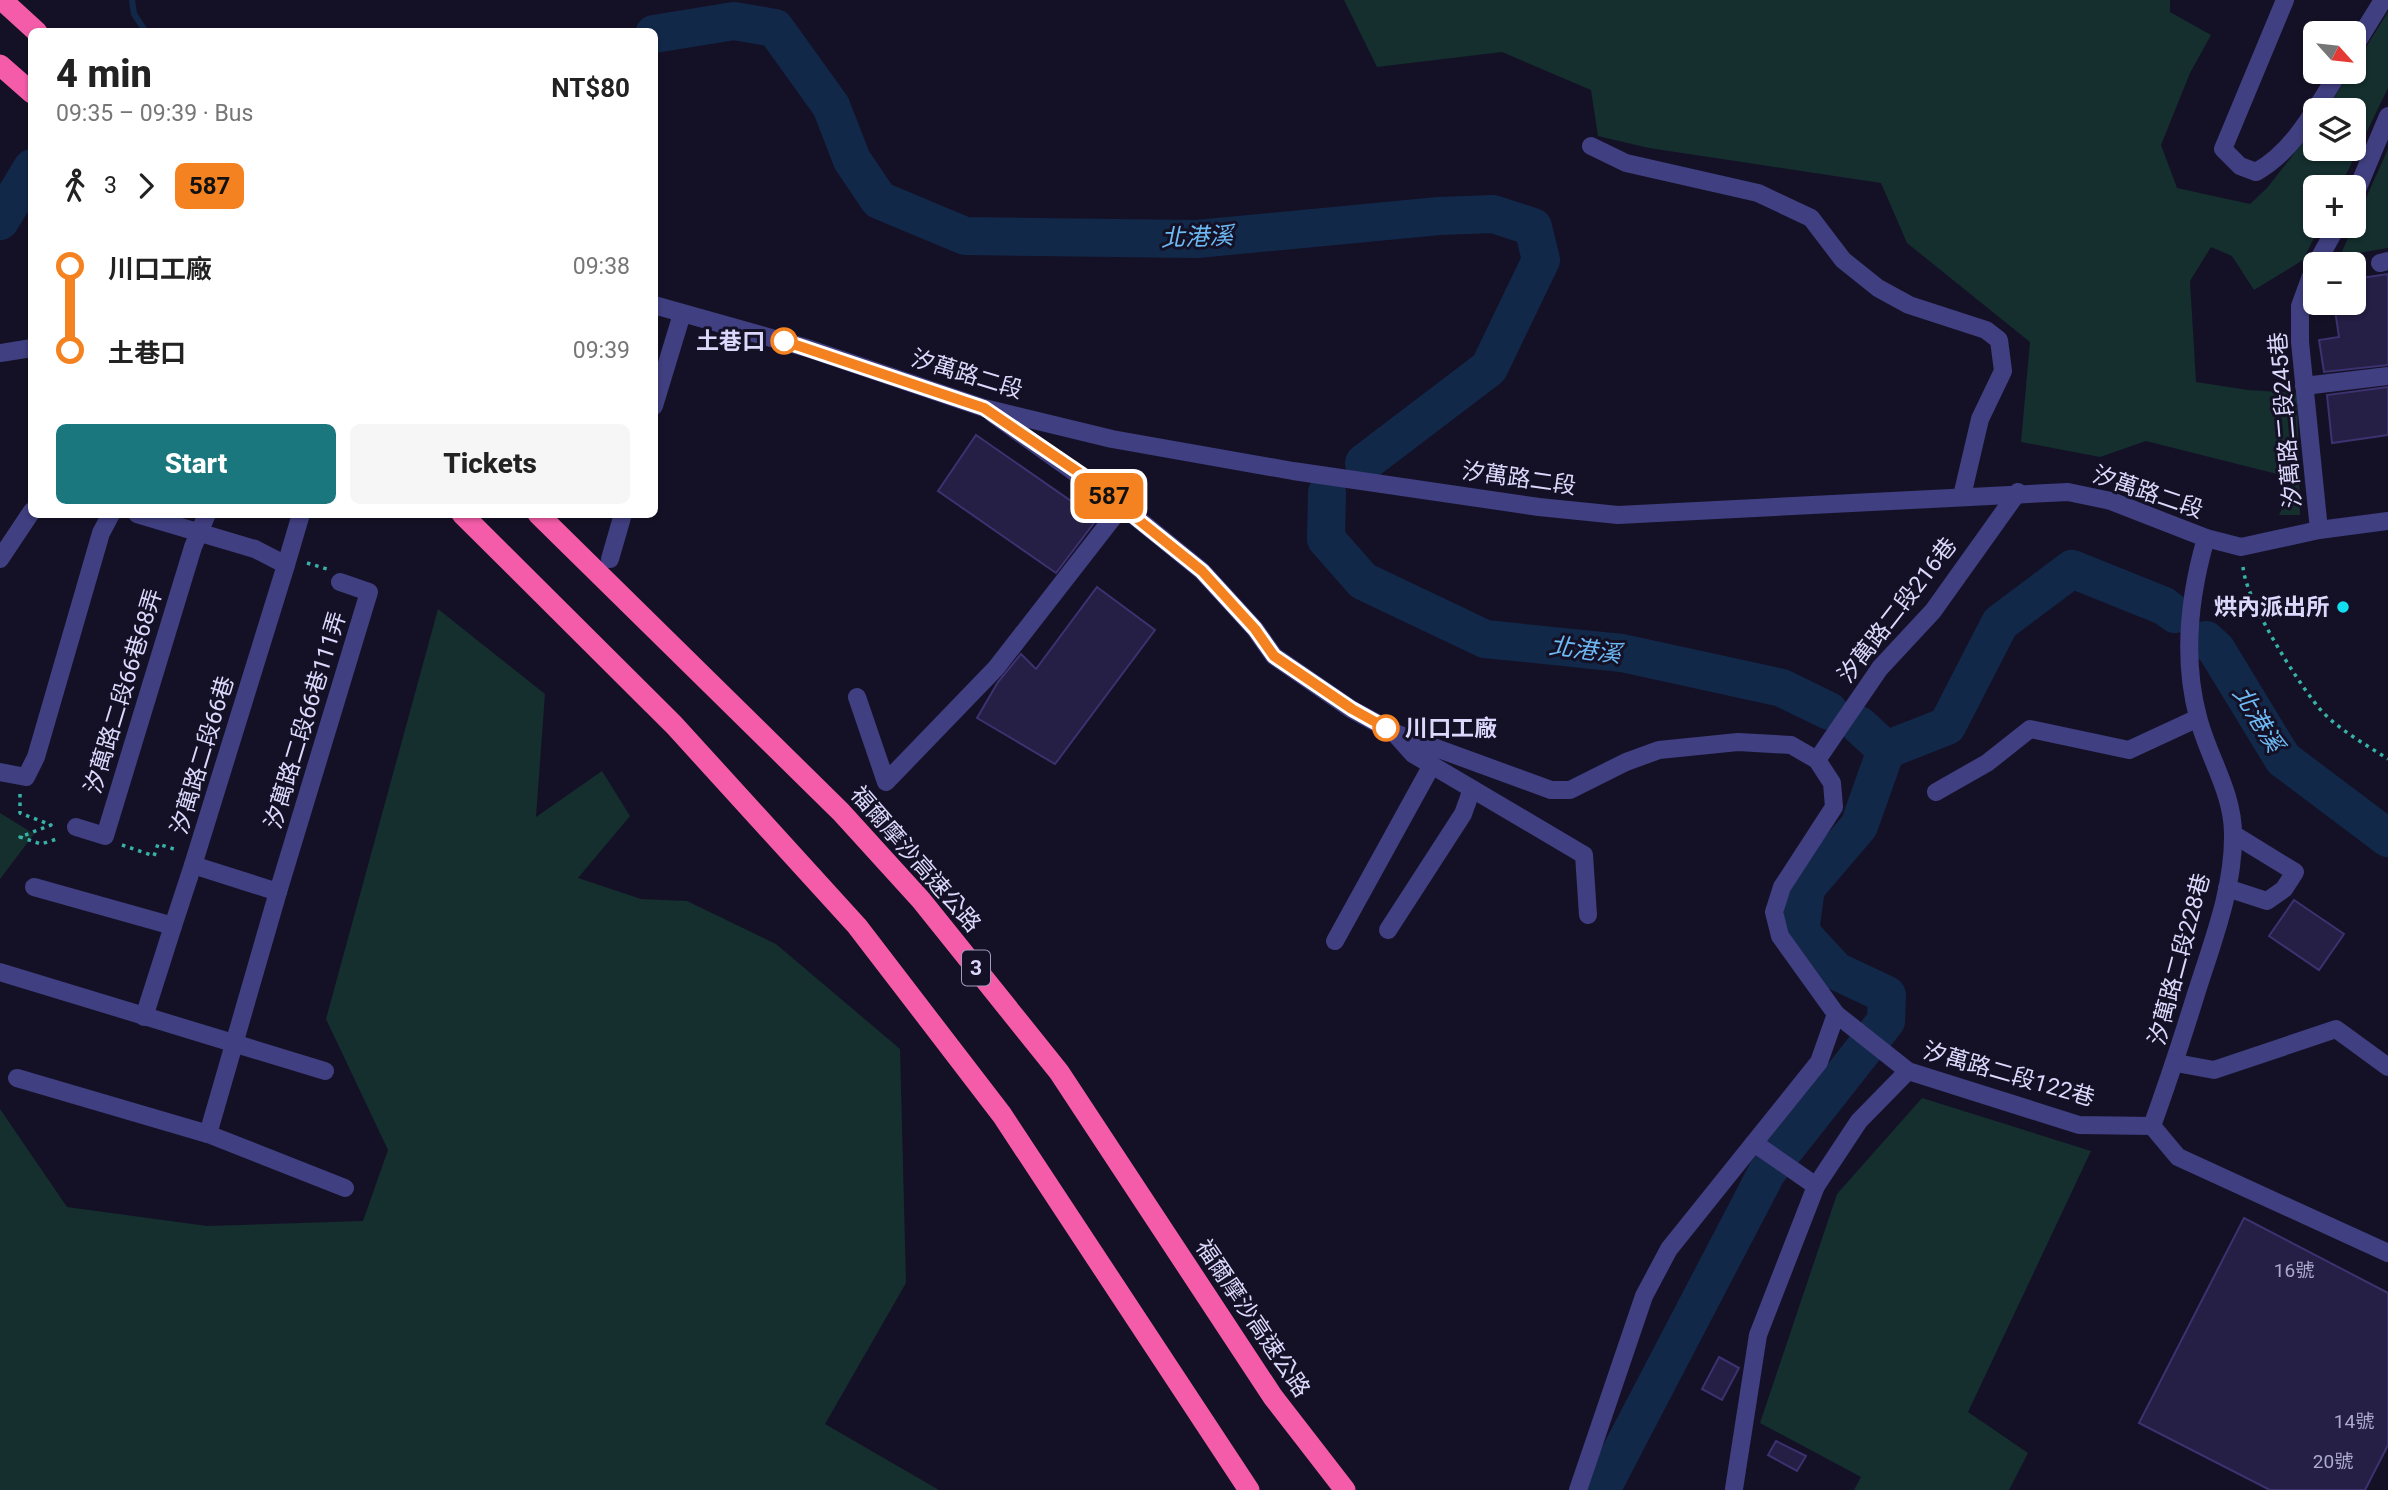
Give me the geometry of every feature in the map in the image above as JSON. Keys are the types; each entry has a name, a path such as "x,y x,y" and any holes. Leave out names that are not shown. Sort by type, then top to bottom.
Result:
{"highway":[{"path":"2,0 33,28"},
{"path":"0,65 28,90"},
{"path":"466,518 674,725 857,926 1002,1115 1249,1490"},
{"name":"福爾摩沙高速公路","path":"542,518 841,812 921,900 1059,1072 1273,1397 1342,1487"}],"street":[{"path":"2285,0 2223,149 2240,166 2256,172 2272,163 2305,126 2331,84"},
{"path":"2366,28 2383,0"},
{"path":"2363,175 2388,116"},
{"path":"1591,145 1626,163 1758,192 1811,218 1843,260 1878,288 1909,305 1986,330 1999,340 2003,371 1980,419 1962,496"},
{"name":"汐萬路二段245巷","path":"2303,298 2300,306 2304,386 2319,530"},
{"name":"汐萬路二段","path":"658,306 807,348 984,408 1112,439 1293,471 1618,515 2018,492 2068,492 2110,501 2206,538 2241,547 2319,530 2388,521"},
{"path":"658,393 682,314"},
{"path":"0,352 28,348"},
{"path":"2304,386 2388,376"},
{"path":"984,408 1122,506 1202,571 1255,629 1274,656 1352,709 1395,733 1551,790 1570,790 1626,762 1660,750 1738,742 1791,745 1817,760"},
{"name":"汐萬路二段216巷","path":"1817,760 1880,668 1933,611 2018,492"},
{"path":"857,697 886,782 996,668 1122,506"},
{"path":"0,559 28,517"},
{"path":"4,774 26,777 36,757 101,533 109,518"},
{"path":"150,518 287,561"},
{"name":"汐萬路二段66巷68弄","path":"105,836 193,547 206,518"},
{"name":"汐萬路二段66巷","path":"278,892 195,860 300,518"},
{"path":"610,559 622,518"},
{"name":"汐萬路二段228巷","path":"2152,1126 2176,1063 2227,888 2234,834 2228,797 2198,718 2188,660 2193,582 2206,538"},
{"name":"汐萬路二段66巷111弄","path":"278,892 369,592 340,582"},
{"path":"1936,792 1987,763 2030,729 2129,750 2198,718"},
{"path":"1395,733 1413,754 1584,855 1588,915"},
{"name":"汐萬路二段122巷","path":"1817,760 1832,783 1834,807 1782,887 1774,912 1780,936 1836,1014 1908,1071 2079,1125 2152,1126"},
{"path":"1335,941 1432,765"},
{"path":"1388,930 1463,814 1472,789"},
{"path":"76,827 105,836"},
{"path":"2227,888 2267,901 2284,889 2295,872 2234,834"},
{"path":"144,1017 195,860"},
{"path":"34,887 173,926"},
{"path":"208,1134 278,892"},
{"path":"0,972 325,1071"},
{"path":"1578,1490 1644,1296 1669,1250 1819,1062 1836,1014"},
{"path":"2176,1063 2214,1070 2336,1029 2388,1067"},
{"path":"1734,1489 1758,1335 1816,1186 1859,1121 1908,1071"},
{"path":"17,1078 208,1134 345,1188"},
{"path":"2152,1126 2178,1157 2388,1253"},
{"path":"1754,1143 1816,1186"}],"path":[{"path":"2241,547 2244,575 2254,606 2319,708 2342,729 2388,759"},
{"path":"287,561 330,570 340,582"},
{"path":"4,774 13,788 20,792 20,813 48,821 51,825 20,837 41,844 58,839 76,827"},
{"path":"105,836 116,844 154,856 158,844 195,860"}],"green space":[{"path":"1344,0 2170,0 2170,12 2211,35 2190,73 2161,145 2177,188 2250,204 2267,188 2303,142 2303,161 2353,161 2346,175 2303,175 2303,238 2314,238 2307,252 2303,252 2303,260 2254,290 2232,256 2211,247 2190,281 2196,382 2248,390 2297,393 2300,515 2279,515 2289,495 2281,475 2146,441 2100,457 2021,442 2030,342 1907,243 1881,183 1649,148 1598,136 1591,90 1502,52 1377,67"},
{"path":"2388,12 2388,88 2366,133 2366,98 2334,98 2342,84 2366,84 2366,47"},
{"path":"2388,149 2388,248 2342,252 2348,238 2366,238 2366,198"},
{"path":"438,609 545,694 536,817 602,771 630,816 578,878 641,899 687,901 776,944 900,1049 906,1283 825,1424 939,1490 0,1490 0,1109 67,1207 207,1226 363,1221 388,1150 326,1019"},
{"path":"0,813 34,834 0,879"},
{"path":"1922,1098 2091,1151 1968,1412 2028,1453 2009,1490 1854,1490 1861,1477 1760,1423 1837,1194"}],"building":[{"path":"2388,274 2388,365 2324,372 2319,340 2339,337 2336,315 2366,315 2366,277"},
{"path":"2388,387 2388,435 2332,443 2327,395"},
{"path":"976,435 1097,519 1056,573 938,491"},
{"path":"1097,587 1155,630 1055,764 977,718 998,682 1021,654 1036,669"},
{"path":"2294,900 2344,934 2319,970 2269,936"},
{"path":"2244,1218 2388,1293 2388,1445 2365,1490 2270,1490 2139,1423"},
{"path":"1719,1357 1739,1368 1722,1400 1702,1389"},
{"path":"1776,1441 1806,1456 1797,1471 1768,1455"}],"waterway":[{"path":"132,0 134,14 143,28"},
{"name":"北港溪","path":"658,33 734,21 775,28 831,106 852,160 879,200 965,236 1197,239 1439,216 1493,214 1533,227 1541,260 1489,368 1364,463"},
{"name":"北港溪","path":"0,221 28,175"},
{"name":"北港溪","path":"1327,493 1326,539 1363,581 1485,639 1622,653 1782,688 1829,711"},
{"name":"北港溪","path":"1859,725 1886,750 1947,726 2000,623 2072,569 2164,606 2175,614"},
{"name":"北港溪","path":"2206,640 2216,649 2283,759 2388,838"},
{"path":"1601,1490 1767,1172 1886,1021 1887,995 1836,971 1800,932 1806,888 1859,826 1886,750"}],"bus line":[{"name":"587","path":"784,341 984,408 1084,476 1202,571 1255,629 1274,656 1352,709 1386,728"}],"place":[{"name":"土巷口","path":"784,341"},
{"name":"烘內派出所","path":"2343,607"},
{"name":"川口工廠","path":"1386,728"}]}
